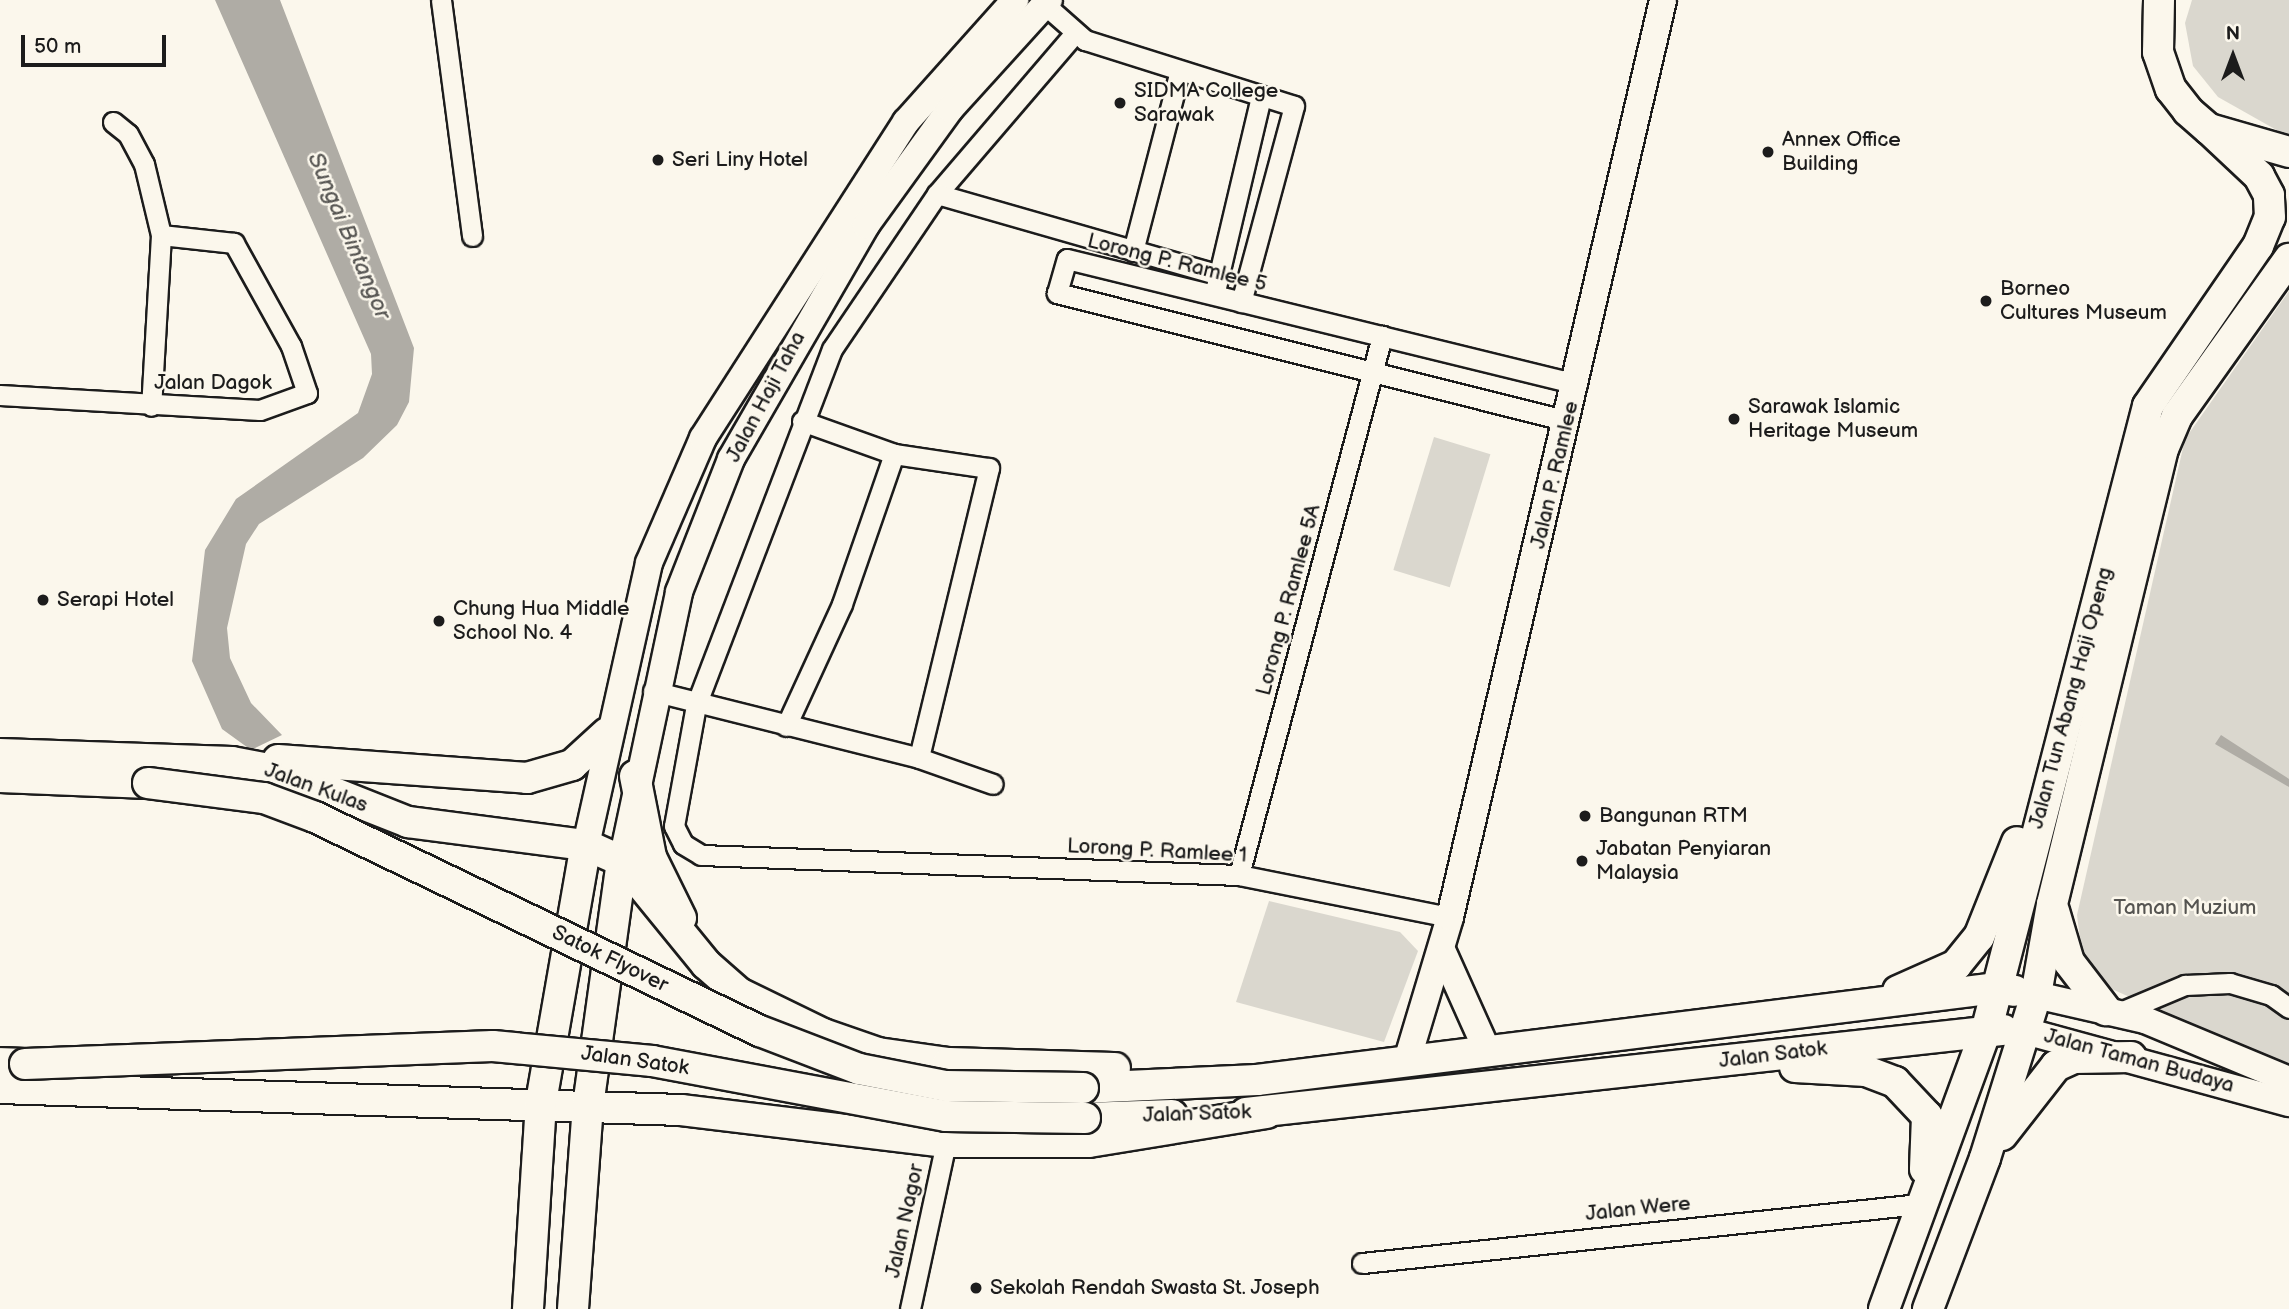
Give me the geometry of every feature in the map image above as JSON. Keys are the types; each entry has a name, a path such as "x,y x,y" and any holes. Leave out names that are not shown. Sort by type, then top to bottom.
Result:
{"main road":[{"name":"Jalan Haji Taha","path":"586,845 607,733 649,563 703,438 906,122 1015,0"},
{"name":"Jalan P. Ramlee","path":"1409,1054 1450,918 1577,384 1663,0"},
{"name":"Jalan Tun Abang Haji Openg","path":"1884,1309 1920,1204 1987,1028 2148,406 2258,246 2270,217 2269,195 2259,176 2171,89 2158,52 2159,0"},
{"name":"Jalan Haji Taha","path":"622,861 635,776 653,691 679,593 731,459 799,332 950,109 1047,2"},
{"path":"2209,129 2289,152"},
{"name":"Jalan Tun Abang Haji Openg","path":"1928,1309 1985,1158 2036,995 2052,904 2163,449 2177,416 2289,259"},
{"path":"232,762 281,760 527,778 572,765 607,733"},
{"path":"1859,1006 1956,965 1979,937 2061,734"},
{"name":"Jalan Kulas","path":"0,754 232,762 279,771 428,827 586,845 622,861"},
{"path":"635,776 651,858 706,964"},
{"name":"Satok Flyover","path":"0,778 148,783 264,798 314,817 760,1031 859,1069 946,1086 1083,1088"},
{"path":"528,1309 541,1102 586,845"},
{"path":"573,1309 588,1106 622,861"},
{"name":"Jalan Satok","path":"622,861 706,964 739,993 823,1034 878,1053 948,1063 1126,1068 1409,1054 1446,1055"},
{"path":"2052,904 2069,962 2112,1011"},
{"path":"1442,950 1487,1050"},
{"name":"Jalan Taman Budaya","path":"1997,988 2112,1011 2289,1080"},
{"name":"Jalan Satok","path":"1083,1088 1257,1080 1997,988"},
{"name":"Jalan Taman Budaya","path":"1987,1028 2025,1031 2131,1057 2289,1104"},
{"name":"Jalan Satok","path":"0,1088 360,1104 541,1102 681,1110 946,1142 1089,1142 1267,1112 1721,1062 1987,1028"},
{"name":"Jalan Satok","path":"13,1064 518,1047 652,1061 946,1116 1084,1118 1267,1112"},
{"path":"1985,1158 2056,1066 2074,1058 2131,1057"},
{"path":"1721,1062 1866,1071 1895,1082 1927,1116 1920,1204"}],"street":[{"path":"441,0 472,236"},
{"path":"1047,2 1075,33 1180,71 1294,106 1241,302"},
{"name":"Lorong P. Ramlee 1","path":"1075,33 937,194 832,349 802,421 696,705 674,826 683,844 701,855 1239,875 1450,918"},
{"path":"1133,251 1180,71"},
{"path":"1214,295 1261,97"},
{"path":"113,122 128,134 144,164 162,235 151,406"},
{"path":"937,194 1219,275"},
{"name":"Jalan Dagok","path":"0,395 151,406 260,410 307,393 291,346 234,243 162,235"},
{"name":"Lorong P. Ramlee 5","path":"1568,421 1057,293 1067,259 1577,384"},
{"name":"Lorong P. Ramlee 5A","path":"1239,875 1382,337"},
{"path":"802,421 894,454 989,468 919,758"},
{"path":"786,726 842,604 894,454"},
{"path":"653,691 696,705 919,758 993,784"},
{"path":"2112,1011 2185,985 2230,983 2271,995 2289,1008"},
{"name":"Jalan Nagor","path":"910,1309 946,1142"},
{"name":"Jalan Were","path":"1362,1263 1920,1204"}],"green space":[{"path":"2192,0 2289,0 2289,137 2218,97 2193,66 2185,23"},
{"name":"Taman Muzium","path":"2289,291 2289,1069 2103,985 2082,955 2077,915 2185,439"},
{"path":"1434,437 1490,454 1450,587 1393,570"},
{"path":"1269,901 1400,932 1418,951 1384,1042 1236,1002"}],"water":[{"name":"Sungai Bintangor","path":"215,0 280,0 414,348 409,402 397,425 363,458 259,524 246,544 227,628 230,658 251,703 282,735 251,750 222,729 192,661 205,550 236,499 358,413 372,374 371,354"},
{"path":"2221,735 2289,779 2289,787 2215,744"}],"place":[{"name":"SIDMA College Sarawak","path":"1120,103"},
{"name":"Annex Office Building","path":"1768,152"},
{"name":"Seri Liny Hotel","path":"658,160"},
{"name":"Borneo Cultures Museum","path":"1986,301"},
{"name":"Sarawak Islamic Heritage Museum","path":"1734,419"},
{"name":"Serapi Hotel","path":"43,600"},
{"name":"Chung Hua Middle School No. 4","path":"439,621"},
{"name":"Bangunan RTM","path":"1585,816"},
{"name":"Jabatan Penyiaran Malaysia","path":"1582,861"},
{"name":"Sekolah Rendah Swasta St. Joseph","path":"976,1288"}]}
